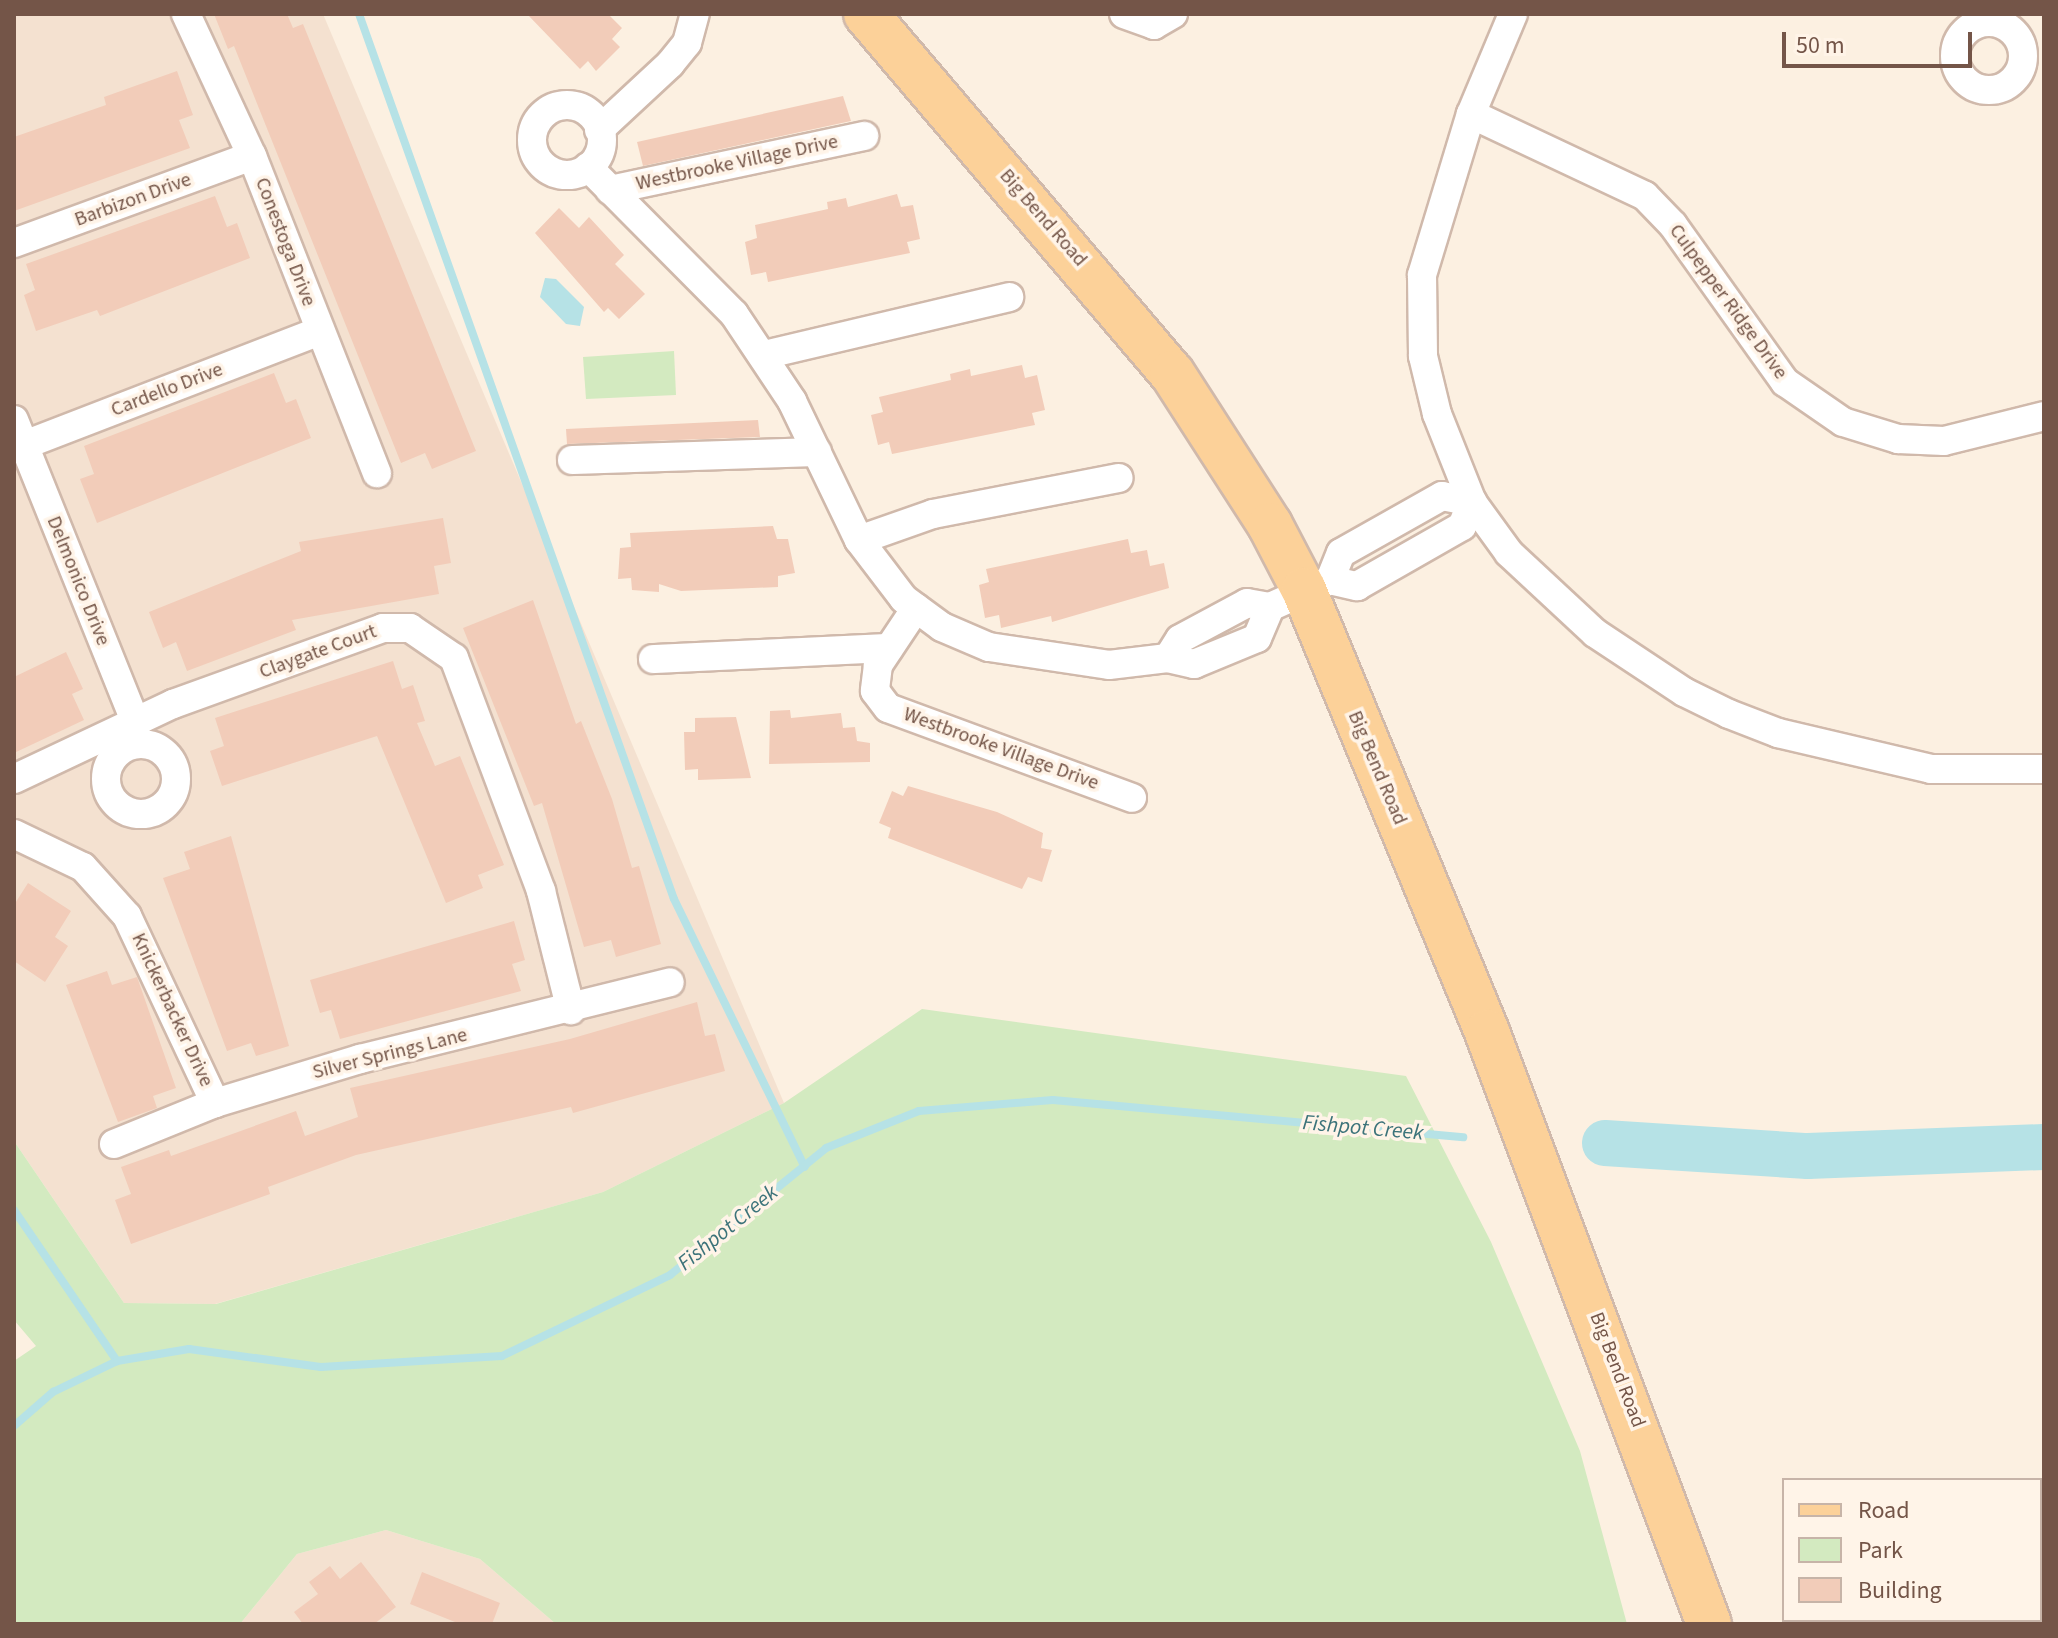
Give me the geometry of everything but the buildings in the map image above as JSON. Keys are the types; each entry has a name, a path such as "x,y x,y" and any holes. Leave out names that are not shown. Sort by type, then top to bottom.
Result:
{"main road":[{"name":"Big Bend Road","path":"866,14 1172,373 1221,443 1301,592 1487,1032 1709,1624"}],"street":[{"name":"Conestoga Drive","path":"186,14 252,156 377,473"},
{"path":"599,130 670,64 687,43 695,14"},
{"path":"1124,14 1154,25 1173,14"},
{"path":"1513,14 1471,114 1432,228 1419,328 1437,414 1472,502 1527,572 1595,633 1659,677 1729,714 1778,733 1919,767 2044,769"},
{"path":"569,105 591,115 599,130 600,148 588,167 565,174 544,166 533,148 534,126 548,110 569,105"},
{"name":"Culpepper Ridge Drive","path":"1471,114 1645,196 1673,225 1785,382 1843,422 1898,439 1944,441 2044,416"},
{"name":"Westbrooke Village Drive","path":"610,190 864,136"},
{"name":"Barbizon Drive","path":"14,243 252,156"},
{"name":"Westbrooke Village Drive","path":"588,167 734,314 764,355 879,573 916,608 989,647 1109,665 1168,658 1180,639 1247,603 1301,592"},
{"path":"764,355 1009,297"},
{"name":"Cardello Drive","path":"17,438 320,331"},
{"name":"Delmonico Drive","path":"17,438 135,733"},
{"path":"572,460 817,452"},
{"path":"859,540 933,514 1119,478"},
{"path":"1301,592 1341,553 1442,496 1472,502"},
{"name":"Westbrooke Village Drive","path":"916,608 878,665 875,691 888,708 1132,798"},
{"name":"Claygate Court","path":"14,779 135,733 383,628 410,628 434,639 454,658 541,891 571,1010"},
{"path":"653,659 889,648"},
{"name":"Knickerbacker Drive","path":"14,834 83,867 127,916 215,1103"},
{"name":"Silver Springs Lane","path":"114,1144 215,1103 360,1059 571,1010 670,982"}],"shaded area":[{"path":"14,14 323,14 784,1103 603,1192 215,1304 124,1303 14,1141"},
{"path":"386,1530 480,1559 556,1624 240,1624 297,1554"}],"green space":[{"path":"674,351 676,395 586,399 583,357"},
{"path":"922,1009 1406,1076 1491,1242 1580,1451 1627,1624 556,1624 480,1559 386,1530 297,1554 240,1624 14,1624 14,1361 36,1346 14,1320 14,1141 124,1303 216,1304 603,1192 784,1103"}],"water":[{"path":"545,278 556,279 584,307 580,326 566,324 540,297"}],"waterway":[{"path":"359,14 674,899 805,1167"},
{"name":"Fishpot Creek","path":"14,1426 53,1392 117,1361 189,1349 321,1367 502,1356 670,1275 826,1148 919,1111 1053,1100 1463,1137"},
{"name":"Fishpot Creek","path":"1605,1143 1808,1156 2044,1147"},
{"path":"14,1210 117,1361"}]}
